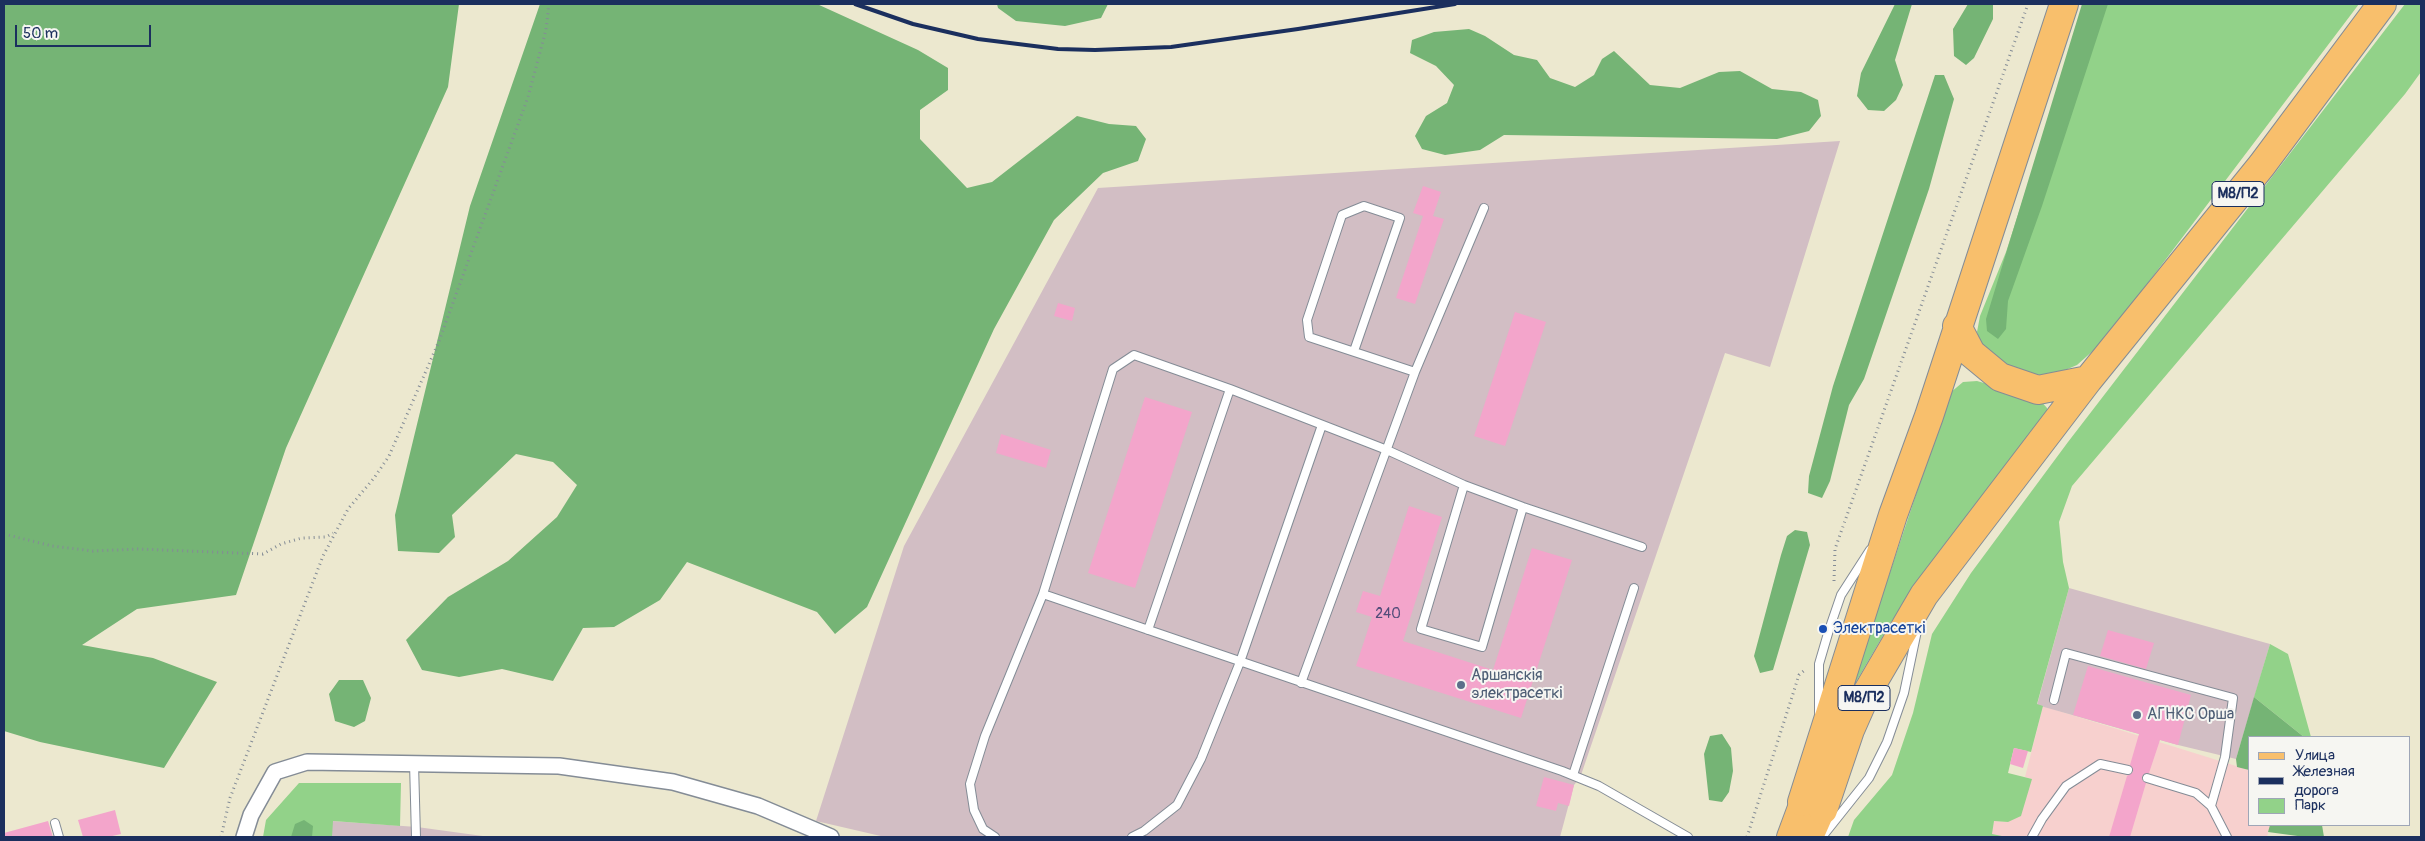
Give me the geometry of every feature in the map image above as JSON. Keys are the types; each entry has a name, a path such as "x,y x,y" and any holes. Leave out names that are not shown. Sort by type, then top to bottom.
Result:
{"highway":[{"name":"М8/П2","path":"1812,806 1820,748 1893,516 1928,416 2064,4"},
{"name":"М8/П2","path":"1812,806 1865,696 1924,595 2088,380 2262,165 2382,4"},
{"path":"1957,326 1971,353 2000,377 2038,390 2088,380"}],"main road":[{"name":"М8/П2","path":"1789,837 1812,806"},
{"name":"М8/П2","path":"1811,837 1812,806"}],"street":[{"path":"244,837 250,815 275,772 307,762 559,766 673,782 758,806 832,837"}],"lane":[{"path":"1354,352 1400,218 1364,206 1342,215 1307,320 1309,337 1354,352 1415,372"},
{"path":"1301,683 1415,372 1484,208"},
{"path":"995,837 983,829 977,817 970,784 992,719 1043,594 1113,369 1134,355 1230,389 1387,450 1464,485 1642,547"},
{"path":"1148,630 1230,389"},
{"path":"1132,837 1144,831 1177,805 1201,759 1240,662 1322,425"},
{"path":"1464,485 1421,628 1482,647 1523,507"},
{"path":"1573,775 1634,588"},
{"path":"1043,594 1573,775 1599,786 1688,837"},
{"path":"1822,837 1869,778 1887,742 1904,693 1924,595"},
{"path":"2054,700 2066,653 2233,698 2225,757 2211,806"},
{"path":"414,763 416,837"},
{"path":"2032,837 2042,819 2066,786 2100,764 2128,770"},
{"path":"2147,778 2196,793 2211,806 2227,837"},
{"path":"55,823 59,837"}],"path":[{"path":"221,837 230,798 334,533 348,509 374,478 389,456 439,341 528,97 546,30 549,4"},
{"path":"1834,583 1835,549 2028,4"},
{"path":"4,534 52,546 92,551 138,549 263,554 281,544 302,538 326,537 334,533"},
{"path":"1747,837 1799,675 1806,668"}],"shaded area":[{"name":"Аршанскія электрасеткі","path":"1840,141 1770,367 1725,353 1580,778 1574,785 1560,837 885,837 816,821 904,546 1098,188"},
{"path":"2069,588 2270,644 2236,759 2178,745 2037,705"},
{"path":"2043,706 2248,770 2248,826 2270,826 2267,837 2007,837 1991,834 1994,821 2008,822 2032,779 2025,777"},
{"path":"332,821 417,827 490,837 332,837"}],"green space":[{"path":"4,4 459,4 448,87 286,448 236,595 137,609 82,645 153,658 217,682 164,768 40,742 4,731"},
{"path":"540,4 817,4 918,50 948,68 948,90 920,110 920,139 967,188 992,182 1077,116 1109,124 1136,126 1146,139 1138,161 1103,173 1054,220 994,329 867,607 835,634 817,612 687,562 660,600 614,627 583,628 553,681 502,669 459,677 422,670 406,640 448,597 508,561 557,517 577,485 553,462 516,454 452,515 455,537 439,553 398,551 395,515 470,206"},
{"path":"997,4 1108,4 1101,18 1065,26 1016,21 998,8"},
{"path":"1895,4 1912,4 1895,60 1903,85 1896,100 1884,111 1868,110 1857,96 1861,73"},
{"path":"1968,4 1993,4 1993,19 1974,58 1966,65 1954,56 1953,29"},
{"path":"2082,4 2108,4 2042,206 2008,301 2006,329 1998,339 1987,331 1986,319"},
{"path":"2086,4 2359,4 2104,341 2077,365 2049,377 2016,375 1982,350 1977,332 1980,316 2006,252"},
{"path":"2405,4 2421,4 2421,72 2405,94 2072,486 2059,522 2063,562 2069,588 2037,704 2043,706 2031,752 2014,748 2008,773 2032,779 2021,816 2008,822 1994,821 1992,834 2007,837 1848,837 1854,820 1892,775 1913,713 1932,634 1971,573 2068,442"},
{"path":"1469,29 1485,36 1514,55 1537,60 1550,78 1575,87 1594,75 1602,59 1614,51 1650,85 1680,88 1719,72 1740,71 1772,89 1801,92 1818,100 1821,116 1809,131 1777,139 1504,135 1480,150 1445,155 1422,149 1415,136 1426,116 1447,103 1454,85 1436,66 1410,53 1412,40 1434,32"},
{"path":"1935,75 1944,75 1954,99 1929,189 1864,379 1849,405 1830,481 1822,498 1808,493 1809,476 1833,386"},
{"path":"1977,381 2039,399 2047,408 2047,415 1928,570 1891,622 1850,692 1950,393 1963,382"},
{"path":"1795,530 1807,532 1810,545 1773,670 1760,673 1754,656 1787,536"},
{"path":"2270,644 2288,654 2311,736 2303,736 2254,697"},
{"path":"339,680 363,680 371,698 365,721 354,727 335,721 329,694"},
{"path":"2254,697 2303,736 2248,736 2248,770 2237,767 2236,759"},
{"path":"1722,734 1731,748 1733,771 1729,792 1722,802 1709,800 1704,754 1710,736"},
{"path":"299,783 401,783 400,826 333,821 332,837 263,837 266,820"},
{"path":"304,820 313,826 312,837 291,837 295,824"},
{"path":"2270,826 2322,826 2324,837 2305,837 2268,832"}],"building":[{"path":"1423,186 1441,192 1433,216 1444,219 1415,304 1396,298 1423,216 1413,213"},
{"path":"1058,303 1075,308 1072,321 1054,316"},
{"path":"1515,312 1546,322 1505,446 1474,436"},
{"path":"1145,397 1192,412 1135,588 1088,573"},
{"path":"1001,434 1051,450 1046,468 996,453"},
{"path":"1409,506 1442,517 1403,641 1493,670 1532,548 1572,560 1521,718 1356,666 1372,617 1356,612 1363,591 1380,596"},
{"path":"2108,630 2154,643 2146,669 2100,656"},
{"path":"2088,666 2191,695 2178,745 2160,740 2149,773 2142,776 2142,780 2146,783 2130,837 2109,837 2127,776 2133,772 2130,765 2139,734 2073,715"},
{"path":"2014,748 2028,751 2023,768 2010,764"},
{"path":"1544,777 1574,785 1569,806 1558,803 1556,811 1536,806"},
{"path":"115,810 121,834 108,837 83,837 78,820"},
{"path":"48,821 53,837 5,837 4,833"}],"railway":[{"path":"855,4 913,24 978,39 1058,49 1095,50 1171,47 1455,4"}],"place":[{"name":"Электрасеткі","path":"1823,629"},
{"name":"Аршанскія электрасеткі","path":"1461,685"},
{"name":"АГНКС Орша","path":"2137,715"}]}
